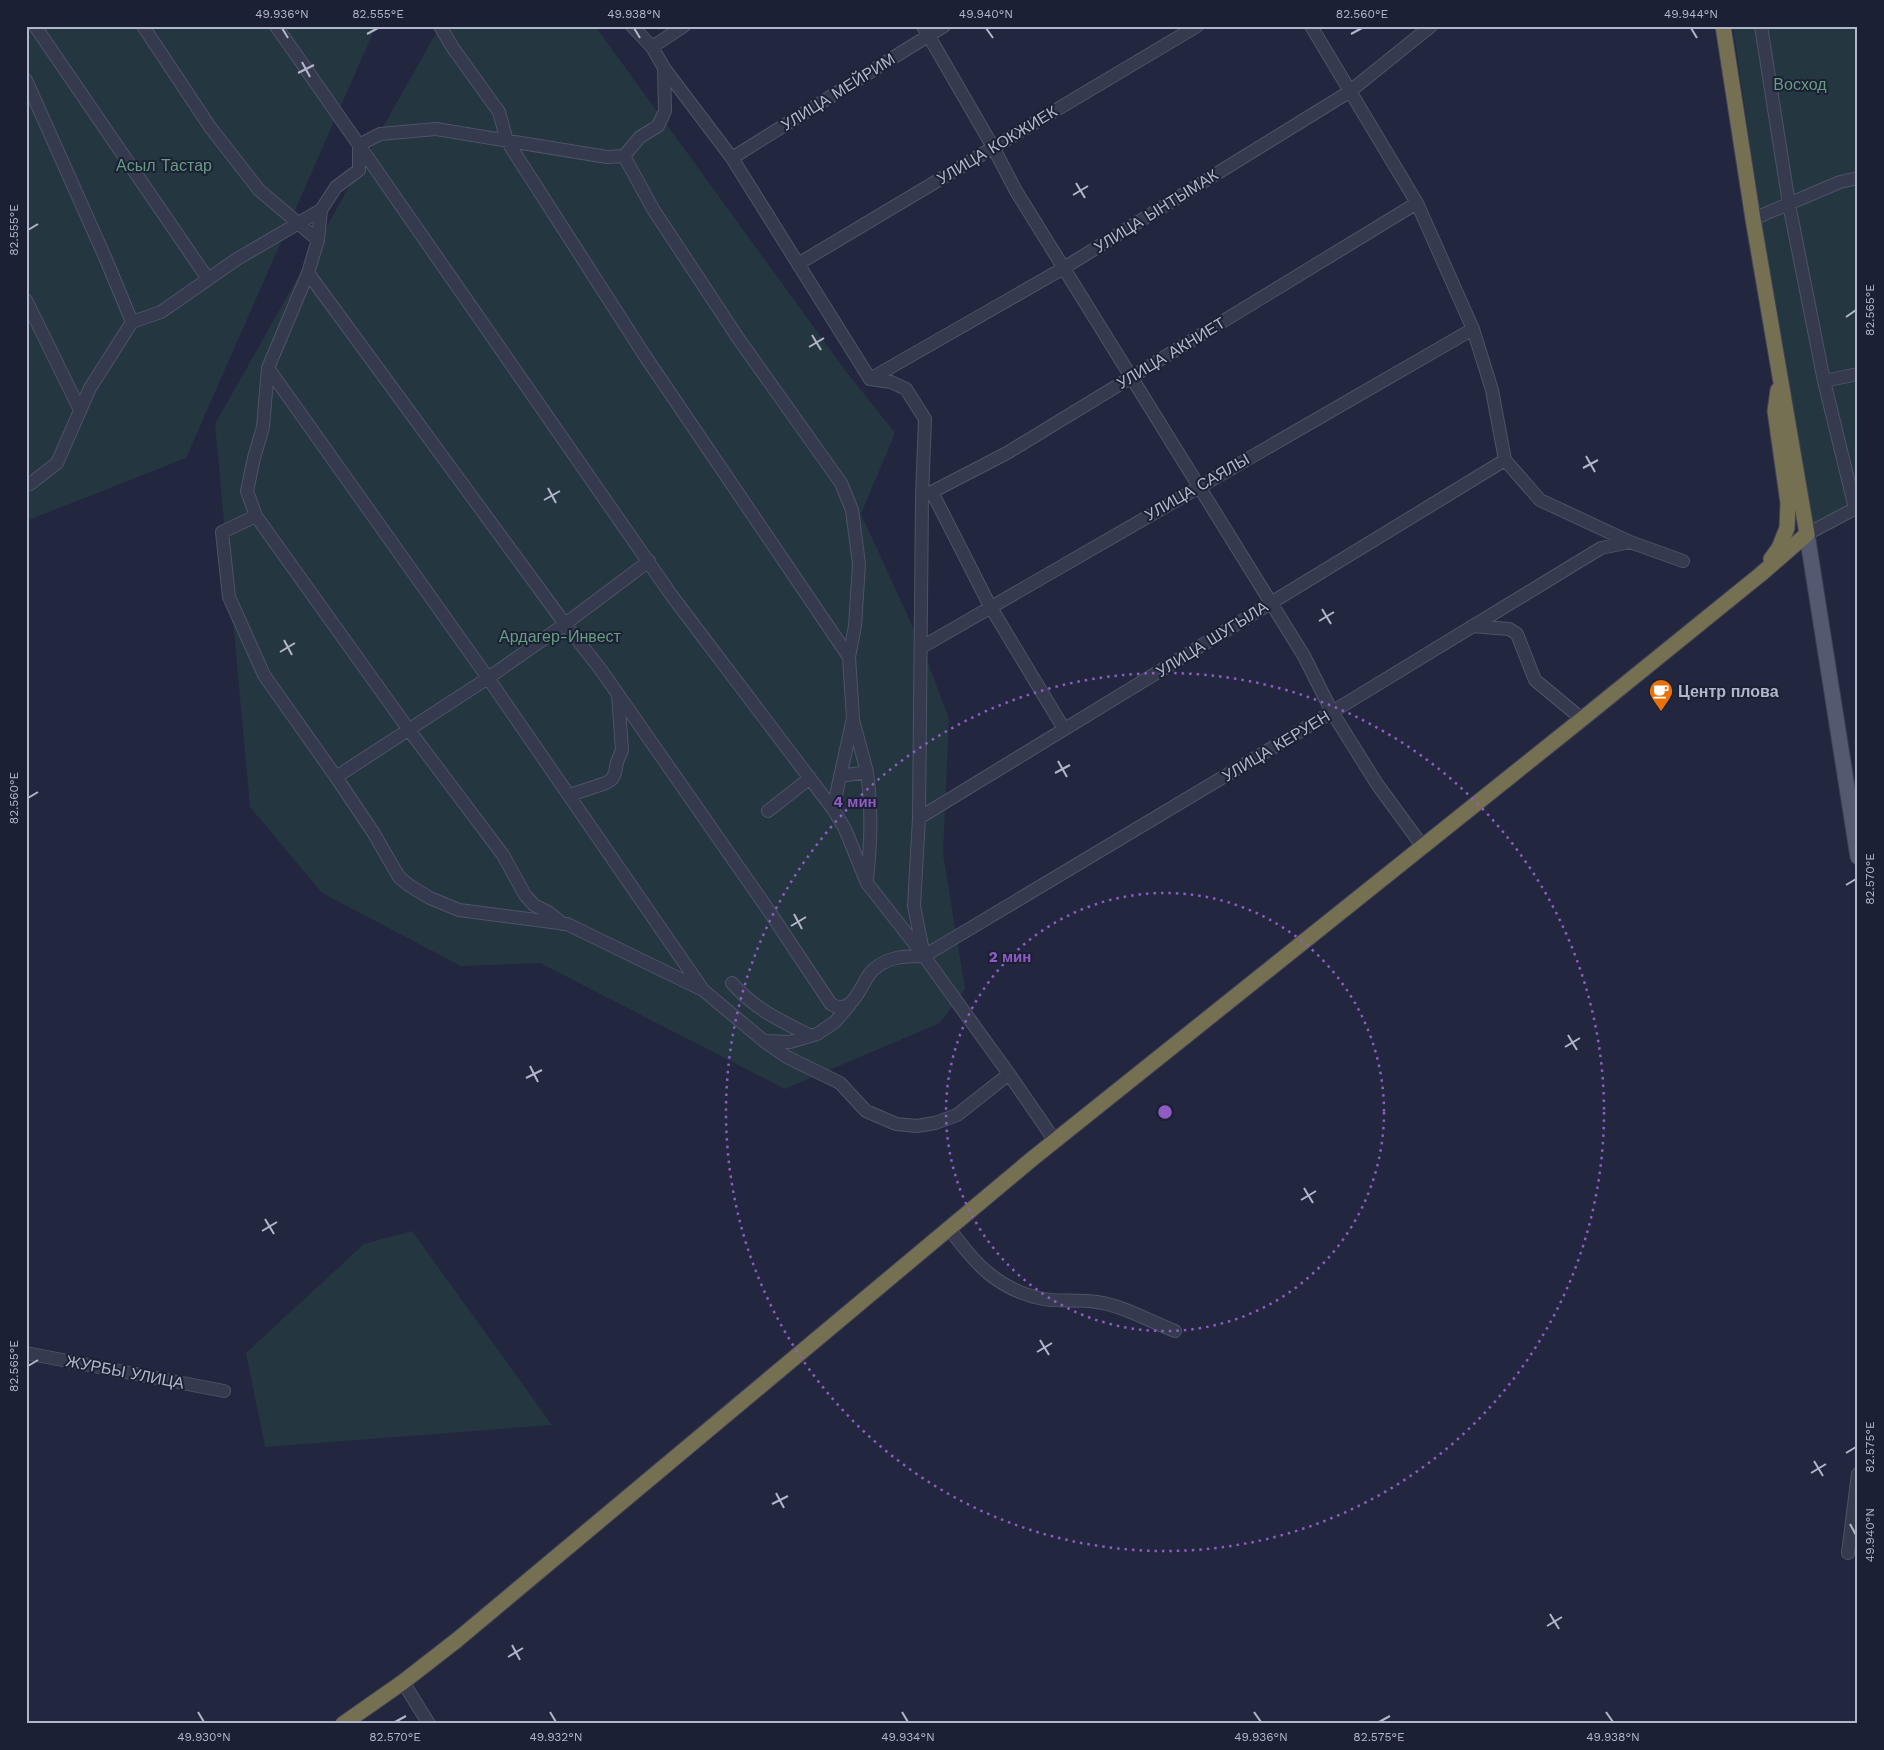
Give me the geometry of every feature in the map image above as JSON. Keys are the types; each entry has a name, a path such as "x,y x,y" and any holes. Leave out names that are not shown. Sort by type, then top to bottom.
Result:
{"highway":[{"path":"343,1724 403,1682 464,1634 948,1228 1582,719 1761,574 1807,534 1753,218 1723,26"},
{"path":"1761,574 1779,548 1787,528 1788,503 1775,411 1780,376"}],"main road":[{"path":"1807,534 1858,857"}],"street":[{"path":"35,26 208,279"},
{"path":"143,26 210,127 259,190 318,240"},
{"path":"276,26 684,612 833,809 845,829 867,883 924,956 1055,1141"},
{"path":"440,26 453,48 499,112 507,141 645,356 849,657"},
{"path":"632,26 652,47 664,68 732,158 870,379 891,382 906,389 925,419 927,494 919,818 914,906 924,956"},
{"path":"652,47 684,26"},
{"name":"УЛИЦА МЕЙРИМ","path":"732,158 926,31 944,26"},
{"name":"УЛИЦА КОКЖИЕК","path":"798,264 1197,26"},
{"path":"1311,26 1416,203 1473,329 1492,390 1505,460 1540,500 1630,542 1683,561"},
{"name":"УЛИЦА ЫНТЫМАК","path":"870,379 1062,269 1349,92 1431,26"},
{"path":"1762,26 1789,204 1824,381 1856,507 1807,534"},
{"path":"926,31 1062,269 1132,376 1304,656 1332,712 1377,784 1423,847"},
{"path":"359,145 380,134 436,129 607,157 624,156 640,137 658,126 666,111 664,68"},
{"path":"26,80 132,322"},
{"path":"26,485 57,463 90,388 132,322 160,312 237,259 321,210 336,187 360,170 359,145"},
{"path":"624,156 653,209 738,338 841,483 852,510 859,564 855,626 849,657 852,718 867,772 871,803 872,834 867,883"},
{"path":"1753,218 1840,182 1858,178"},
{"name":"УЛИЦА АКНИЕТ","path":"927,494 1007,453 1416,203"},
{"path":"321,210 318,240 308,273 268,368 263,427 247,490 256,516 409,730 503,856 525,895 534,905 548,912 563,924 703,990 764,1041 787,1057 840,1083 866,1111 896,1124 917,1126 935,1123 957,1115 1009,1074"},
{"path":"308,273 565,624 601,670 767,908 831,1004 837,1008 850,1004"},
{"path":"26,300 80,410"},
{"name":"УЛИЦА САЯЛЫ","path":"922,647 990,606 1473,329"},
{"path":"268,368 570,795 703,990"},
{"path":"1824,381 1858,374"},
{"name":"УЛИЦА ШУГЫЛА","path":"919,818 1505,460"},
{"path":"927,494 990,606 1064,729"},
{"path":"256,516 222,532 229,597 264,676 336,777 373,832 399,876 410,886 430,898 459,910 563,924"},
{"name":"УЛИЦА КЕРУЕН","path":"924,956 1332,712 1601,548 1630,542"},
{"path":"336,777 488,678 565,624 649,561"},
{"path":"1472,626 1509,629 1517,634 1535,680 1582,719"},
{"path":"570,795 606,783 612,779 615,773 622,750 618,694"},
{"path":"833,809 852,718"},
{"path":"840,776 867,772"},
{"path":"768,811 810,778"},
{"path":"764,1041 790,1042 826,1030 855,1000 866,978 874,969 898,956 924,956"},
{"path":"732,983 741,994 756,1006 809,1035"},
{"path":"948,1228 975,1263 1001,1284 1045,1299 1096,1302 1121,1308 1175,1330"},
{"name":"ЖУРБЫ УЛИЦА","path":"26,1353 224,1391"},
{"path":"1848,1553 1858,1474"},
{"path":"403,1682 429,1724"}],"green space":[{"name":"Асыл Тастар","path":"26,26 376,26 186,458 26,521"},
{"name":"Ардагер-Инвест","path":"440,26 595,26 845,370 895,433 861,514 922,647 949,719 943,854 965,989 940,1023 785,1089 540,963 461,966 322,893 250,807 215,424"},
{"name":"Восход","path":"1733,26 1858,26 1858,513 1814,536 1759,208"},
{"path":"412,1231 552,1425 265,1447 246,1353 364,1244"}],"place":[{"name":"Центр плова","path":"1661,712"}]}
